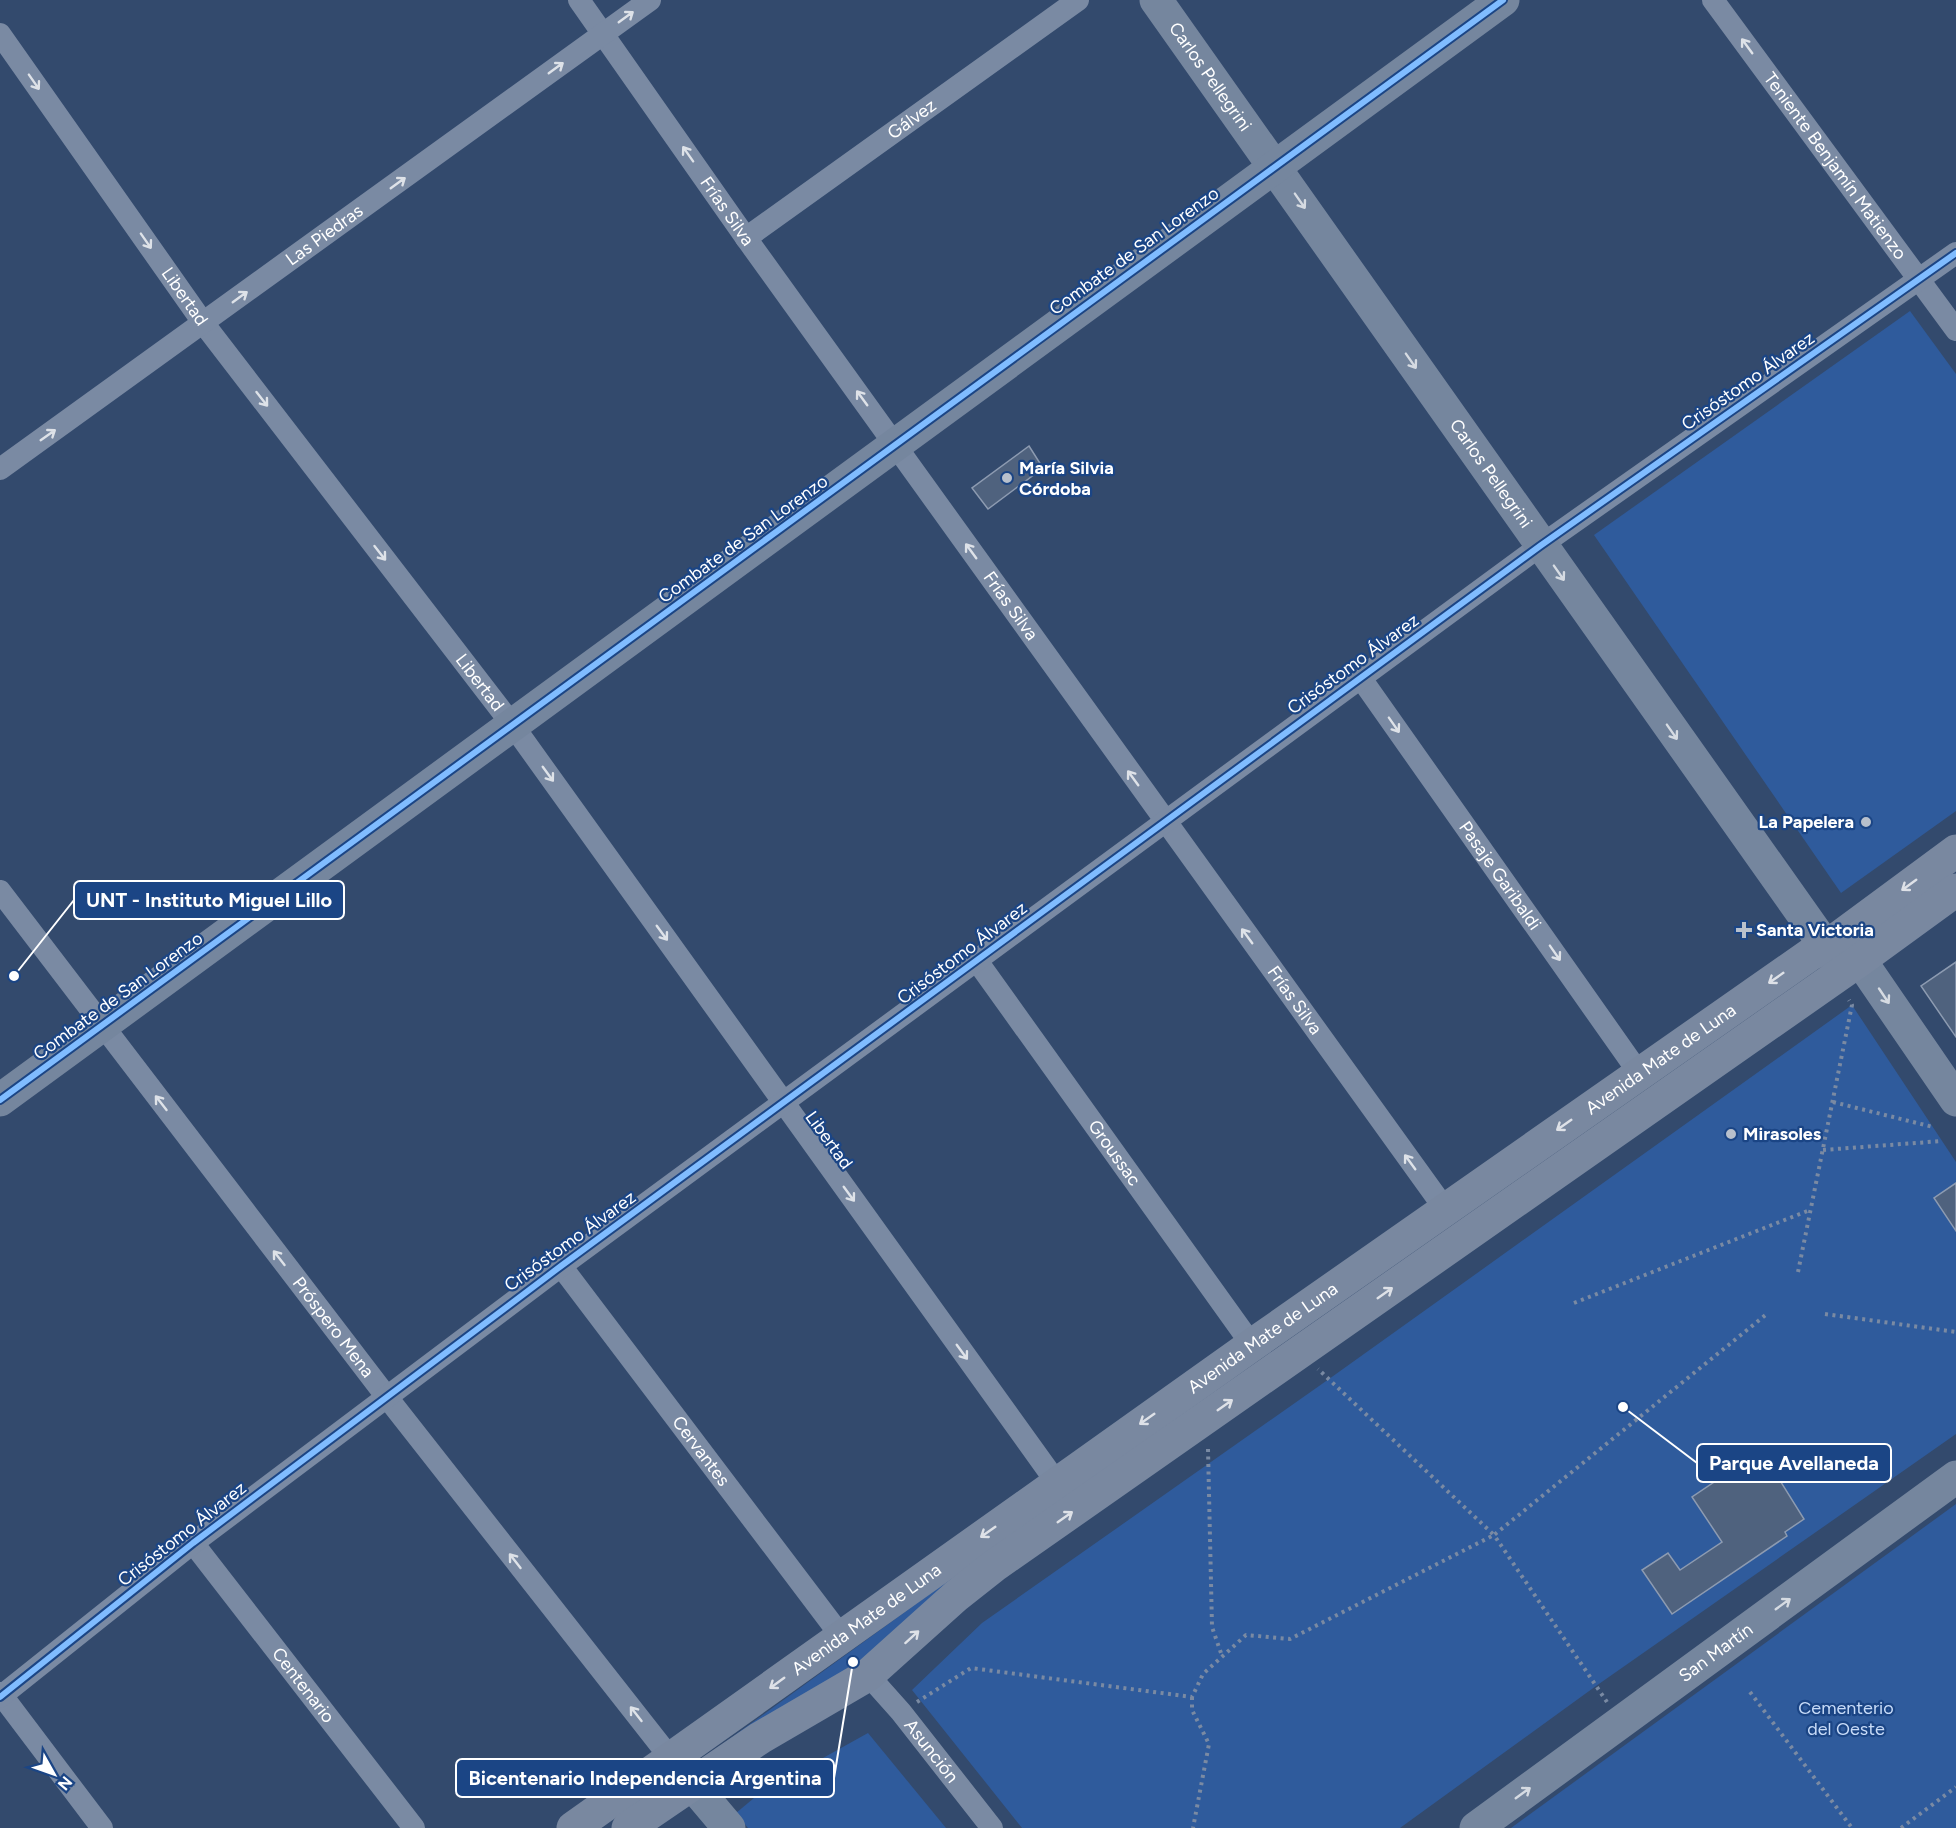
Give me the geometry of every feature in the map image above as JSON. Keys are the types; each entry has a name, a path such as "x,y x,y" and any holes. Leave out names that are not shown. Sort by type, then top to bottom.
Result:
{"main road":[{"name":"Avenida Mate de Luna","path":"628,1828 681,1772 842,1636 1639,1073 1811,954 1826,948 1956,851"},
{"name":"Avenida Mate de Luna","path":"573,1828 681,1772 760,1738 868,1675 956,1596 987,1572 1860,960 1956,890"}],"street":[{"name":"Frías Silva","path":"579,0 746,238 1164,822 1445,1209"},
{"name":"Las Piedras","path":"0,469 650,0"},
{"name":"Gálvez","path":"746,238 1078,0"},
{"name":"Carlos Pellegrini","path":"1156,0 1275,165 1540,546 1826,948"},
{"name":"Combate de San Lorenzo","path":"0,1100 514,727 1275,165 1503,0"},
{"name":"Teniente Benjamín Matienzo","path":"1713,0 1956,330"},
{"name":"Libertad","path":"0,34 204,324 514,727 1057,1483"},
{"name":"Crisóstomo Álvarez","path":"1,1695 386,1396 561,1266 1540,546 1956,253"},
{"name":"Pasaje Garibaldi","path":"1360,677 1639,1073"},
{"name":"Próspero Mena","path":"0,891 386,1396 681,1772"},
{"path":"1826,948 1860,960 1956,1100"},
{"name":"Groussac","path":"977,961 1252,1345"},
{"name":"Cervantes","path":"561,1266 842,1636"},
{"name":"San Martín","path":"1476,1828 1956,1477"},
{"name":"Centenario","path":"193,1544 414,1828"},
{"name":"Asunción","path":"868,1675 901,1712 992,1828"},
{"path":"1,1695 102,1828"},
{"path":"681,1772 729,1828"}],"path":[{"path":"1798,1272 1852,1005"},
{"path":"1833,1102 1933,1127"},
{"path":"1823,1150 1942,1141"},
{"path":"1574,1303 1810,1210"},
{"path":"1193,1828 1209,1744 1192,1710 1192,1697 1203,1674 1222,1656 1246,1635 1290,1639 1494,1535 1768,1313"},
{"path":"1825,1314 1956,1332"},
{"path":"1301,1352 1494,1535 1621,1722"},
{"path":"1208,1417 1212,1627 1222,1656"},
{"path":"901,1712 971,1668 1192,1697"},
{"path":"1750,1692 1852,1828"},
{"path":"1901,1828 1956,1787"}],"green space":[{"path":"1910,311 1956,374 1956,811 1841,893 1594,535"},
{"path":"1852,1005 1956,1162 1956,1434 1596,1686 1400,1828 1022,1828 912,1690 982,1623 1329,1379"},
{"name":"Cementerio del Oeste","path":"1956,1504 1956,1828 1511,1828"},
{"path":"985,1554 854,1669 702,1759"},
{"path":"868,1733 946,1828 748,1828 736,1813 760,1793"}],"building":[{"name":"María Silvia Córdoba","path":"1029,446 1043,468 988,509 972,488"},
{"path":"1956,962 1956,1037 1921,986"},
{"path":"1956,1183 1956,1231 1934,1198"},
{"path":"1738,1453 1747,1467 1764,1455 1804,1519 1785,1532 1787,1536 1672,1614 1642,1570 1668,1553 1680,1570 1722,1542 1692,1497 1729,1472 1723,1463"}],"cycle path":[{"path":"0,1100 1503,0"},
{"path":"0,1697 193,1543 561,1266 1540,546 1956,253"}],"place":[{"name":"María Silvia Córdoba","path":"1007,478"},
{"name":"La Papelera","path":"1866,822"},
{"name":"Santa Victoria","path":"1744,930"},
{"name":"UNT - Instituto Miguel Lillo","path":"14,976"},
{"name":"Mirasoles","path":"1731,1134"},
{"name":"Parque Avellaneda","path":"1623,1407"},
{"name":"Bicentenario Independencia Argentina","path":"853,1662"}]}
